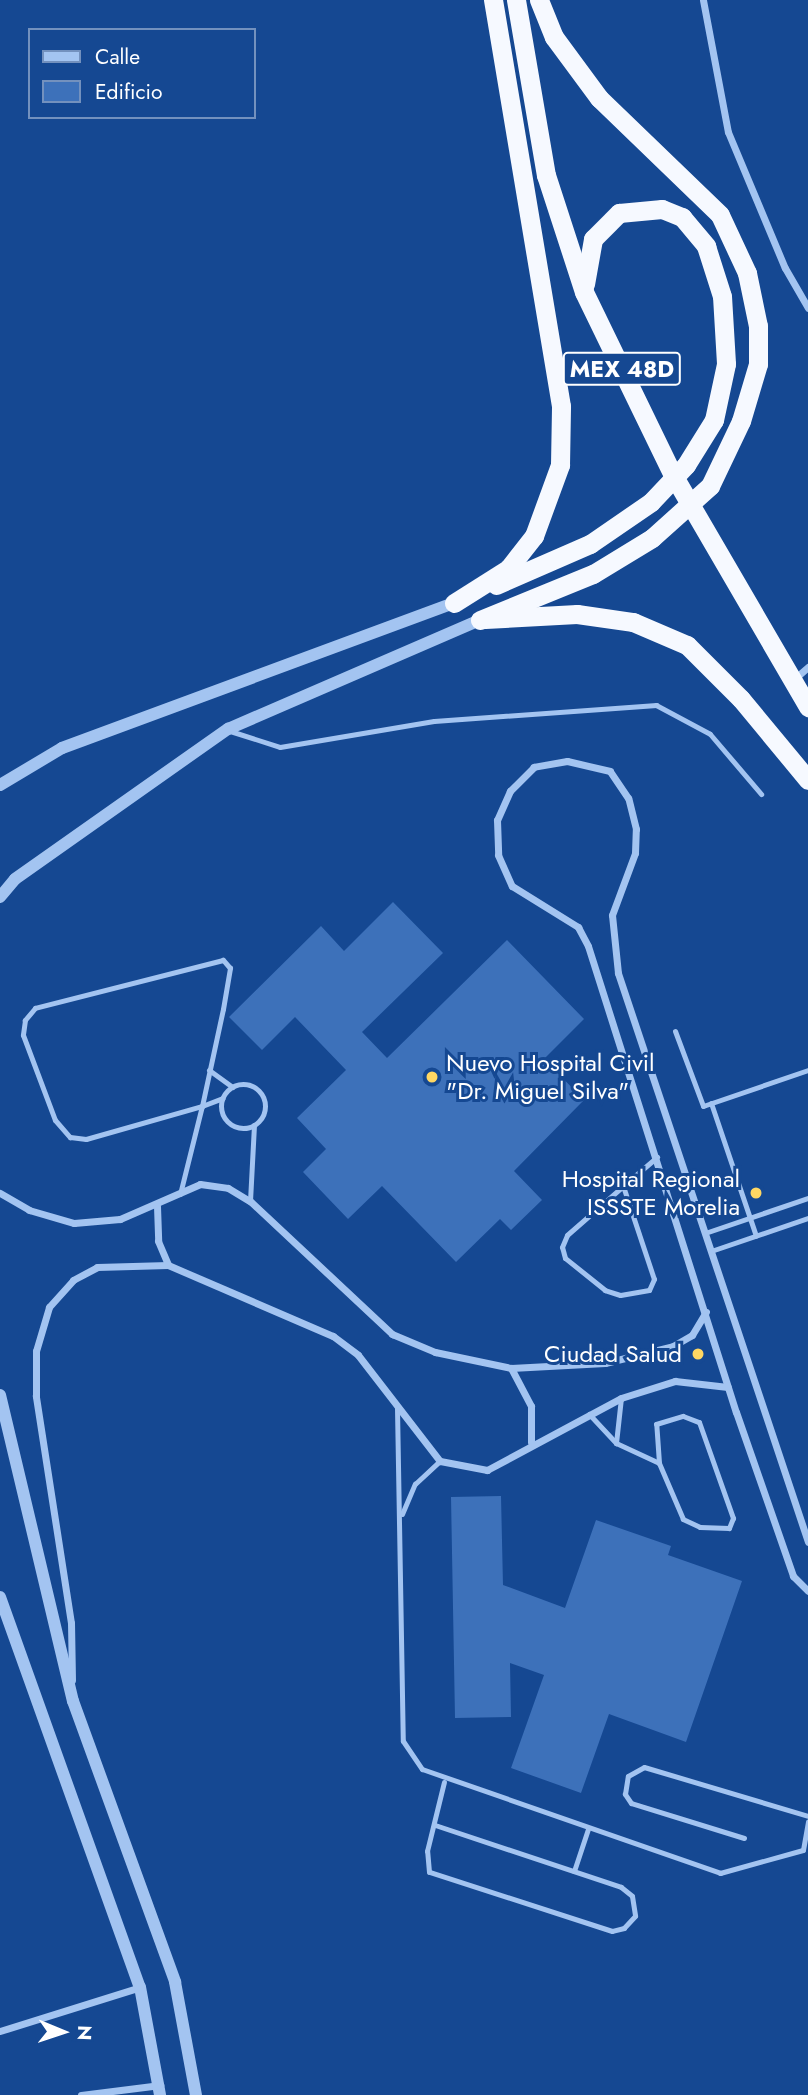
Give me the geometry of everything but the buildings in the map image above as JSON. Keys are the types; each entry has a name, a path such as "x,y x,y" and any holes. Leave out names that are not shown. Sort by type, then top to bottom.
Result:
{"highway":[{"path":"454,603 508,569 534,536 560,465 561,406 493,0"},
{"name":"MEX 48D","path":"516,0 547,175 584,292 672,473 808,708"},
{"path":"480,620 593,574 652,538 710,486 741,421 758,364 758,326 747,273 720,215 599,99 554,37 539,0"},
{"path":"454,603 590,544 651,502 686,465 714,420 726,364 722,296 706,246 682,217 662,209 620,213 593,239 584,292"},
{"path":"480,620 577,614 633,622 687,645 741,699 808,780"}],"street":[{"path":"703,0 728,132 785,268 808,308"},
{"path":"0,785 62,748 454,603"},
{"path":"0,897 15,879 228,729 480,620"},
{"path":"792,681 808,667"},
{"path":"808,1542 611,939 612,915 635,853 636,829 628,798 610,771 567,761 534,768 510,791 497,820 498,855 512,886 578,927 597,968 728,1387 793,1576 808,1591"},
{"path":"0,1194 29,1210 74,1223 121,1219 157,1206 200,1184 228,1188 250,1201 392,1334 435,1352 511,1368 605,1363 673,1346 692,1335 706,1312"},
{"path":"157,1206 158,1241 168,1265"},
{"path":"73,1701 71,1623 36,1396 36,1351 49,1307 73,1280 97,1267 168,1265 333,1336 358,1355 440,1461 487,1470 530,1442 587,1412 621,1398 675,1381 728,1387"},
{"path":"511,1368 531,1406 535,1434 530,1442"},
{"path":"0,1395 73,1701 174,1982 196,2095"},
{"path":"0,1597 140,1987 160,2090 80,2095"},
{"path":"0,2031 140,1987"}],"lane":[{"path":"228,729 280,747 435,721 656,705 710,734 761,794"},
{"path":"180,1194 202,1106 223,1009 230,968 223,960 212,959 35,1008 25,1020 23,1035 55,1120 70,1137 86,1139 202,1106 223,1098 232,1087"},
{"path":"675,1031 703,1106 808,1070"},
{"path":"209,1070 232,1087 254,1087 263,1098 263,1113 254,1125 250,1201"},
{"path":"223,1098 226,1120 239,1128 254,1125"},
{"path":"711,1103 756,1236"},
{"path":"623,1186 654,1279 649,1290 620,1295 605,1290 565,1258 562,1247 567,1235 623,1186 657,1157"},
{"path":"705,1233 808,1198"},
{"path":"711,1251 808,1218"},
{"path":"616,1443 621,1398"},
{"path":"397,1408 403,1741 422,1769 444,1782 720,1873 805,1849 808,1821"},
{"path":"587,1412 616,1443 659,1463 683,1519 700,1527 729,1528 733,1518 699,1422 692,1416 656,1424 659,1463"},
{"path":"401,1517 415,1484 440,1461"},
{"path":"744,1838 631,1803 625,1794 628,1776 644,1767 808,1815"},
{"path":"435,1825 574,1871 632,1896 635,1916 624,1928 603,1929 429,1872 425,1865 444,1782"},
{"path":"574,1871 588,1829"}],"place":[{"name":"Nuevo Hospital Civil \"Dr. Miguel Silva\"","path":"432,1077"},
{"name":"Hospital Regional ISSSTE Morelia","path":"756,1193"},
{"name":"Ciudad Salud","path":"698,1354"}]}
